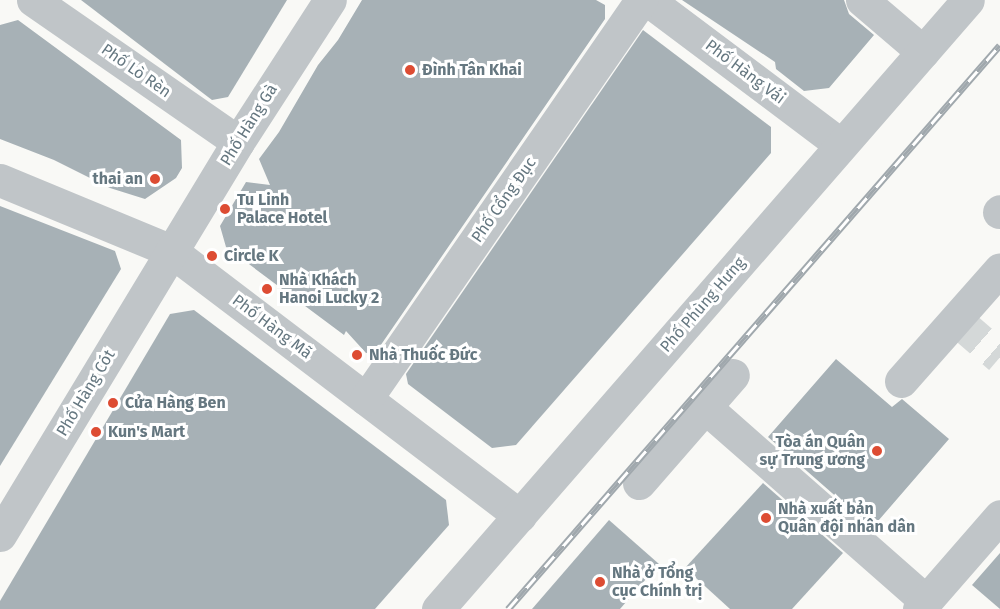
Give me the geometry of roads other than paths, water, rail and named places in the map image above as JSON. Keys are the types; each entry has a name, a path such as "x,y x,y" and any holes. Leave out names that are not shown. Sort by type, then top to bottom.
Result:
{"street":[{"name":"Phố Lò Rèn","path":"33,0 238,142"},
{"name":"Phố Hàng Gà","path":"171,251 330,0"},
{"name":"Phố Cổng Đục","path":"366,399 641,0"},
{"name":"Phố Hàng Vải","path":"648,0 841,145"},
{"path":"862,0 922,52"},
{"name":"Phố Phùng Hưng","path":"438,609 968,0"},
{"name":"Phố Hàng Mã","path":"0,180 171,251 520,516"},
{"name":"Phố Hàng Cót","path":"0,535 171,251"},
{"path":"901,381 1000,269"},
{"path":"639,483 733,375"},
{"path":"705,407 922,605 1000,516"}],"tunnel":[{"path":"956,319 1000,357"}],"railway":[{"path":"508,609 1000,45"}],"place":[{"name":"Đình Tân Khai","path":"410,70"},
{"name":"thai an","path":"155,179"},
{"name":"Tu Linh Palace Hotel","path":"225,209"},
{"name":"Circle K","path":"212,256"},
{"name":"Nhà Khách Hanoi Lucky 2","path":"267,289"},
{"name":"Nhà Thuốc Đức","path":"357,355"},
{"name":"Cửa Hàng Ben","path":"113,403"},
{"name":"Kun's Mart","path":"96,432"},
{"name":"Tòa án Quân sự Trung ương","path":"877,451"},
{"name":"Nhà xuất bản Quân đội nhân dân","path":"766,518"},
{"name":"Nhà ở Tổng cục Chính trị","path":"600,582"}]}
